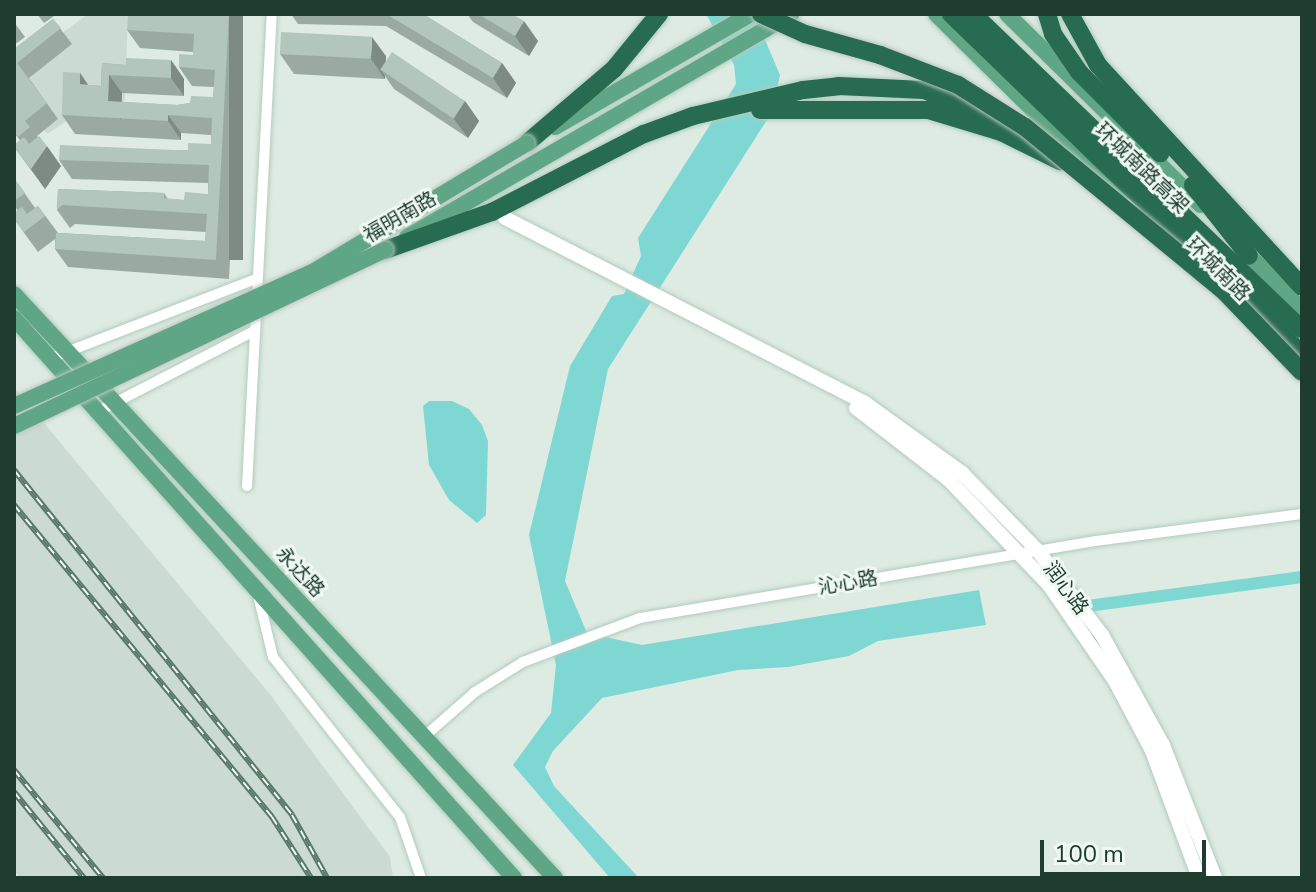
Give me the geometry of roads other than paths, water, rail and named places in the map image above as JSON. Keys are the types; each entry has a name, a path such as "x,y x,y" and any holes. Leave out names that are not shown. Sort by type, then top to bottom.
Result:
{"highway":[{"path":"527,143 614,69 659,14"},
{"path":"761,14 805,34 880,55 958,85 1025,127 1224,291 1302,372"},
{"name":"环城南路高架","path":"951,14 1302,354"},
{"name":"环城南路高架","path":"973,14 1302,329"},
{"path":"1047,14 1053,34 1079,72 1197,189 1249,256"},
{"path":"1070,14 1098,65 1302,287"},
{"path":"385,250 492,212 644,134 693,116 803,90 877,86 924,90 1025,127"},
{"path":"693,116 799,106 928,110 1001,132 1109,185"}],"main road":[{"name":"福明南路","path":"14,406 316,270 527,143 751,14"},
{"name":"福明南路","path":"14,426 385,250 791,14"},
{"name":"环城南路","path":"936,14 1302,382"},
{"name":"环城南路","path":"1007,14 1302,310"},
{"name":"永达路","path":"14,294 554,877"},
{"name":"永达路","path":"14,318 514,878"}],"street":[{"path":"247,486 272,14"},
{"name":"润心路","path":"505,218 817,379 913,433 962,473 1038,551 1129,679 1180,783 1215,878"},
{"path":"51,358 256,279"},
{"path":"99,411 254,331"},
{"name":"润心路","path":"817,379 949,480 1022,554 1115,681 1152,751 1199,878"},
{"name":"沁心路","path":"425,736 475,692 523,662 640,618 1038,551 1302,514"},
{"path":"256,586 273,657 400,817 421,878"}],"water":[{"path":"706,14 754,14 780,75 772,112 608,369 565,581 587,633 642,645 979,590 986,625 878,641 849,656 788,667 738,670 602,698 553,751 545,767 554,786 639,878 610,878 513,765 551,713 556,665 529,535 570,366 612,296 624,294 641,256 638,238 736,84 734,65"},
{"path":"429,401 452,401 469,409 482,425 488,441 486,515 477,523 449,500 429,465 423,406"}],"waterway":[{"path":"1073,608 1302,577"}],"railway":[{"path":"14,470 292,815 327,878"},
{"path":"14,505 272,817 311,878"},
{"path":"14,770 103,878"},
{"path":"14,792 84,878"}]}
